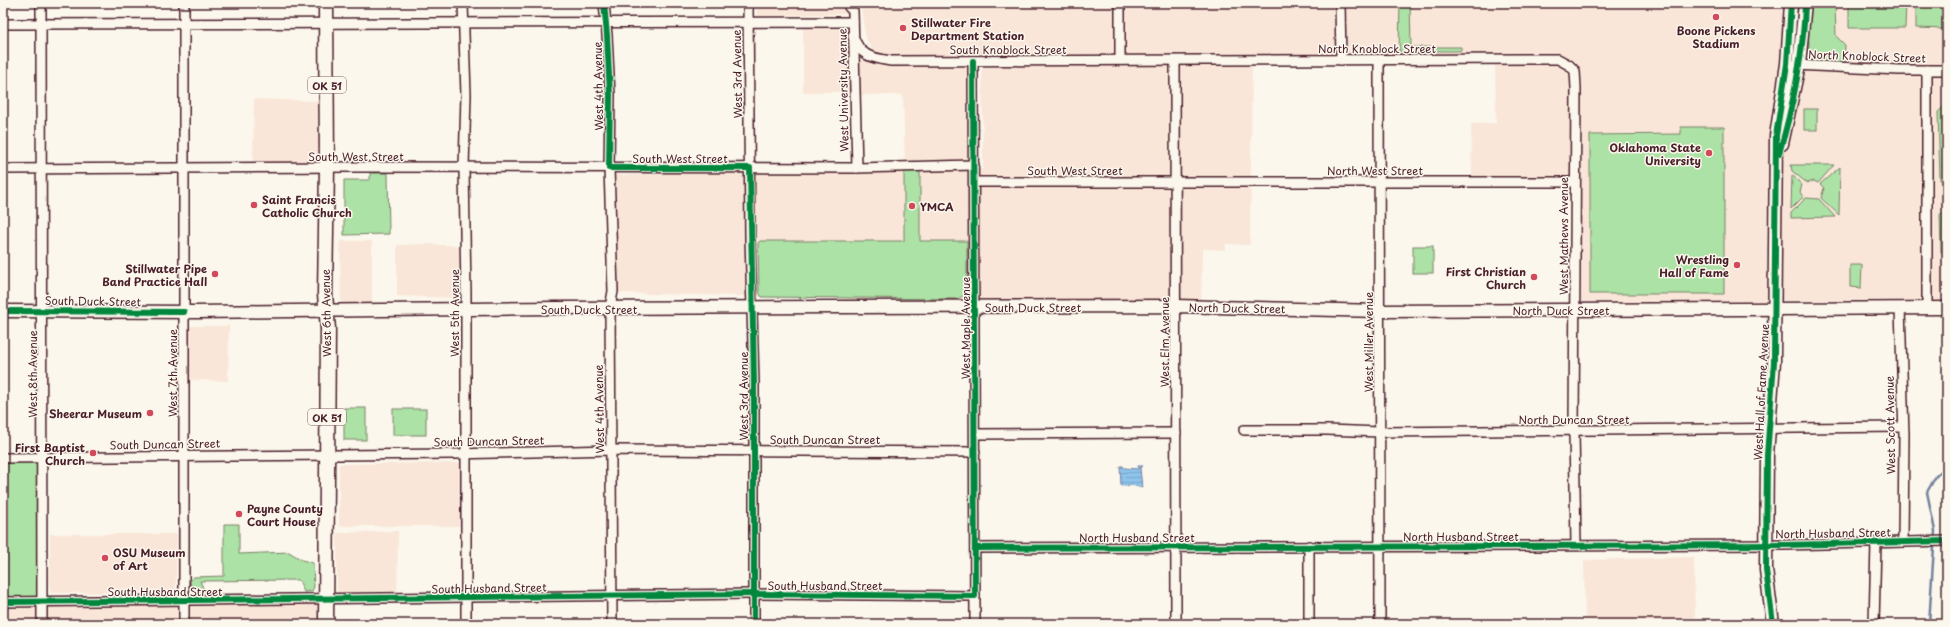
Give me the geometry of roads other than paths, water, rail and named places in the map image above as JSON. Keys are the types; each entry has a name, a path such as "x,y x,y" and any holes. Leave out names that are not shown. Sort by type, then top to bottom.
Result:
{"highway":[{"name":"West 6th Avenue","path":"326,3 327,167 325,294 328,311 326,624"}],"main road":[{"name":"West Hall of Fame Avenue","path":"1791,3 1793,65"},
{"name":"West Hall of Fame Avenue","path":"1773,624 1766,570 1769,429 1774,362 1774,223 1776,160 1784,136 1793,65 1805,3"},
{"name":"North Duck Street","path":"1176,306 1380,311 1947,308"},
{"name":"South Duck Street","path":"3,311 42,310 184,312 752,307 1176,306"}],"street":[{"name":"West 8th Avenue","path":"41,3 42,624"},
{"name":"West 7th Avenue","path":"184,3 184,624"},
{"name":"West 5th Avenue","path":"463,3 466,95 464,168 466,310 466,624"},
{"name":"West 4th Avenue","path":"604,3 610,95 609,168 613,291 610,308 612,624"},
{"name":"West 3rd Avenue","path":"748,3 754,383 754,624"},
{"path":"1120,3 1120,60"},
{"path":"1340,3 1341,60"},
{"name":"West University Avenue","path":"853,6 857,168"},
{"path":"3,24 606,24 853,22"},
{"name":"South Knoblock Street","path":"853,36 856,46 863,53 876,59 891,61 1175,61"},
{"name":"North Knoblock Street","path":"1175,61 1558,59 1569,65 1575,71"},
{"name":"West Miller Avenue","path":"1379,60 1380,624"},
{"name":"West Maple Avenue","path":"973,61 975,624"},
{"name":"West Elm Avenue","path":"1175,61 1176,624"},
{"name":"North Knoblock Street","path":"1793,65 1947,70"},
{"path":"1927,70 1927,308"},
{"name":"West Mathews Avenue","path":"1575,71 1574,431 1576,546"},
{"name":"South West Street","path":"3,169 327,167 857,168 974,165"},
{"name":"South West Street","path":"974,182 1176,182"},
{"name":"North West Street","path":"1176,182 1575,182"},
{"name":"West Scott Avenue","path":"1900,308 1903,427 1903,542"},
{"name":"North Duncan Street","path":"1244,430 1334,430 1380,432 1903,427"},
{"path":"975,434 1176,433"},
{"name":"South Duncan Street","path":"3,458 612,450 743,452 753,450 975,452"},
{"name":"North Husband Street","path":"975,548 1767,545 1945,541"},
{"path":"1874,624 1876,543"},
{"path":"1309,546 1309,624"},
{"name":"South Husband Street","path":"3,602 466,599 754,594 975,596"}],"water":[{"path":"1120,466 1123,466 1124,468 1138,469 1138,466 1143,466 1140,468 1142,488 1132,485 1121,486"}],"waterway":[{"path":"1929,624 1935,531 1927,492 1936,476 1947,466"}],"place":[{"name":"Boone Pickens Stadium","path":"1716,17"},
{"name":"Stillwater Fire Department Station","path":"903,28"},
{"name":"Oklahoma State University","path":"1709,153"},
{"name":"Saint Francis Catholic Church","path":"254,205"},
{"name":"YMCA","path":"912,206"},
{"name":"Wrestling Hall of Fame","path":"1737,265"},
{"name":"Stillwater Pipe Band Practice Hall","path":"215,274"},
{"name":"First Christian Church","path":"1534,277"},
{"name":"Sheerar Museum","path":"150,413"},
{"name":"First Baptist Church","path":"93,453"},
{"name":"Payne County Court House","path":"239,514"},
{"name":"OSU Museum of Art","path":"105,558"}]}
